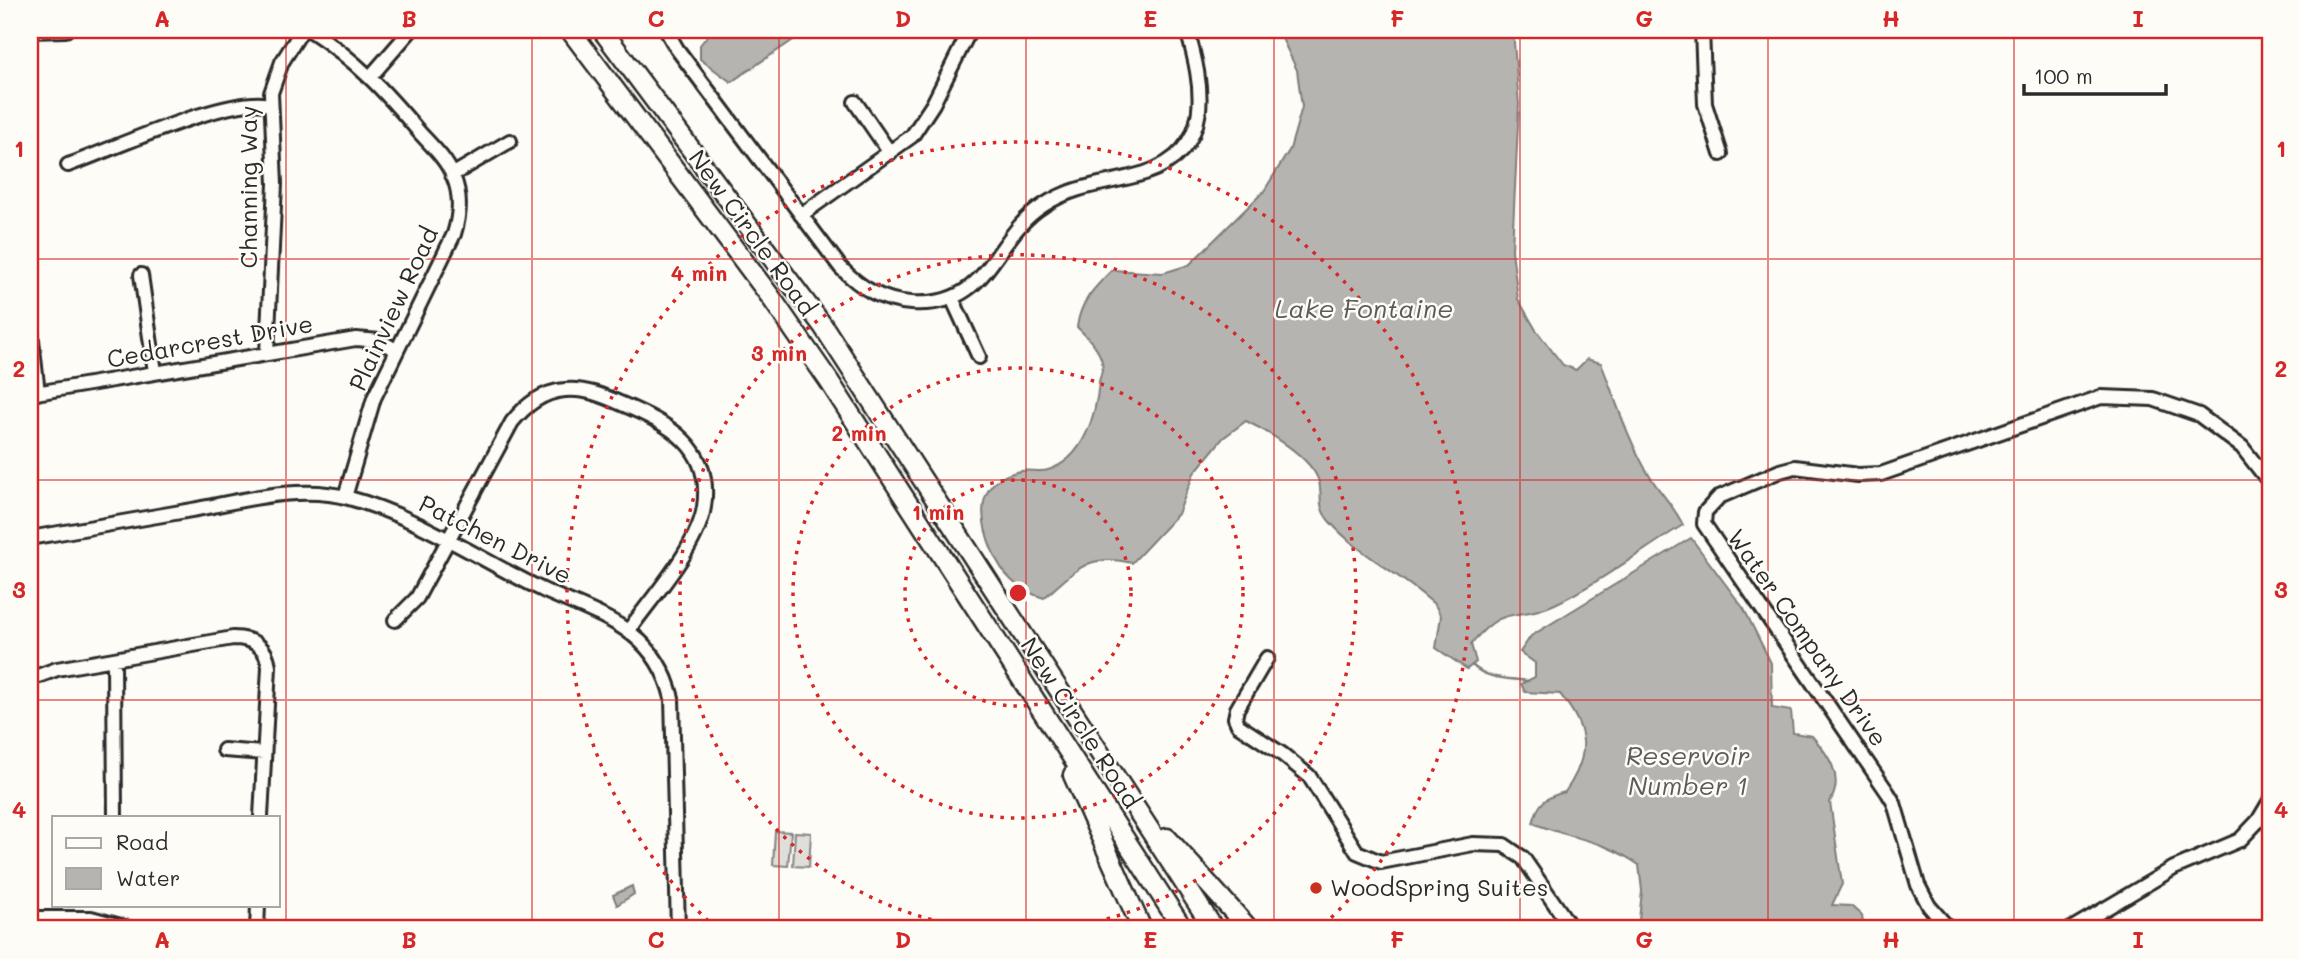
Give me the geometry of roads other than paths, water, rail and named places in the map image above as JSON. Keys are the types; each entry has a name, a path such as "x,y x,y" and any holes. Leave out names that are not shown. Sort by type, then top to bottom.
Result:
{"highway":[{"name":"New Circle Road","path":"570,30 799,339 1025,681 1183,929"},
{"name":"New Circle Road","path":"602,30 823,326 1214,929"},
{"path":"1025,681 1074,776 1142,929"},
{"path":"1054,681 1174,847 1249,929"}],"street":[{"path":"30,31 66,30"},
{"name":"Channing Way","path":"267,352 275,184 270,105 275,78 302,30"},
{"path":"310,30 351,57 371,76 453,174 510,141"},
{"path":"371,76 411,30"},
{"path":"666,30 677,49 841,268 864,289 890,299 914,303 952,298 984,276 1041,207 1081,187 1158,167 1184,146 1198,119 1202,98 1200,74 1187,30"},
{"path":"801,215 890,153 919,126 970,30"},
{"path":"1702,30 1700,57 1705,104 1721,153"},
{"path":"855,102 890,153"},
{"path":"68,165 220,110 254,103 270,105"},
{"name":"Plainview Road","path":"345,497 362,431 397,349 454,234 459,207 453,174"},
{"path":"141,275 155,372"},
{"path":"952,298 979,357"},
{"path":"30,322 34,393"},
{"name":"Cedarcrest Drive","path":"34,393 356,339 380,341 397,349"},
{"path":"395,620 417,598 512,422 527,405 540,397 565,390 587,391 661,421 682,437 699,463 703,477 705,504 691,542 629,630"},
{"name":"Water Company Drive","path":"1949,929 1929,906 1918,886 1894,803 1704,524 1703,516 1708,507 1726,493 1780,471 1795,467 1858,475 1881,474 2101,397 2153,399 2199,415 2242,447 2270,483"},
{"name":"Patchen Drive","path":"30,538 252,499 296,494 345,497 394,513 629,630 660,664 672,698 678,929"},
{"path":"30,679 57,669 233,638 248,639 257,644 268,657 269,667 261,816"},
{"path":"1267,658 1235,714 1238,725 1282,754 1309,776 1357,852 1369,859 1390,861 1473,844 1504,845 1523,858 1572,929"},
{"path":"114,660 115,816"},
{"path":"224,750 264,753"},
{"path":"2071,929 2166,872 2240,840 2258,821 2270,801"},
{"path":"257,929 258,906"},
{"path":"30,918 91,918 132,929"}],"water":[{"path":"712,30 808,30 731,82 700,59 700,45"},
{"name":"Lake Fontaine","path":"1278,30 1513,30 1519,104 1512,250 1518,299 1536,330 1563,365 1576,370 1587,359 1601,363 1642,462 1683,525 1571,596 1541,609 1503,617 1494,622 1471,644 1476,662 1467,669 1436,648 1441,616 1435,605 1342,534 1323,511 1319,482 1308,463 1276,438 1246,421 1223,438 1194,473 1178,514 1132,563 1117,560 1093,562 1074,572 1044,598 1026,591 1006,575 987,537 983,512 988,490 1006,475 1028,470 1045,471 1060,464 1071,456 1086,434 1095,408 1102,364 1095,347 1077,327 1081,310 1094,289 1112,270 1163,273 1189,265 1264,191 1290,149 1302,107 1297,70"},
{"name":"Reservoir Number 1","path":"1691,538 1744,609 1771,663 1772,708 1791,711 1793,733 1812,736 1833,766 1836,784 1830,802 1842,884 1832,905 1851,906 1862,916 1864,929 1638,929 1642,891 1639,865 1612,849 1533,823 1543,802 1565,792 1579,766 1583,742 1577,719 1560,694 1525,692 1521,684 1535,677 1535,663 1520,652 1531,636"},
{"path":"632,886 634,894 617,905 613,895"}],"waterway":[{"path":"1472,665 1491,676 1528,681"}],"place":[{"name":"WoodSpring Suites","path":"1316,888"}]}
